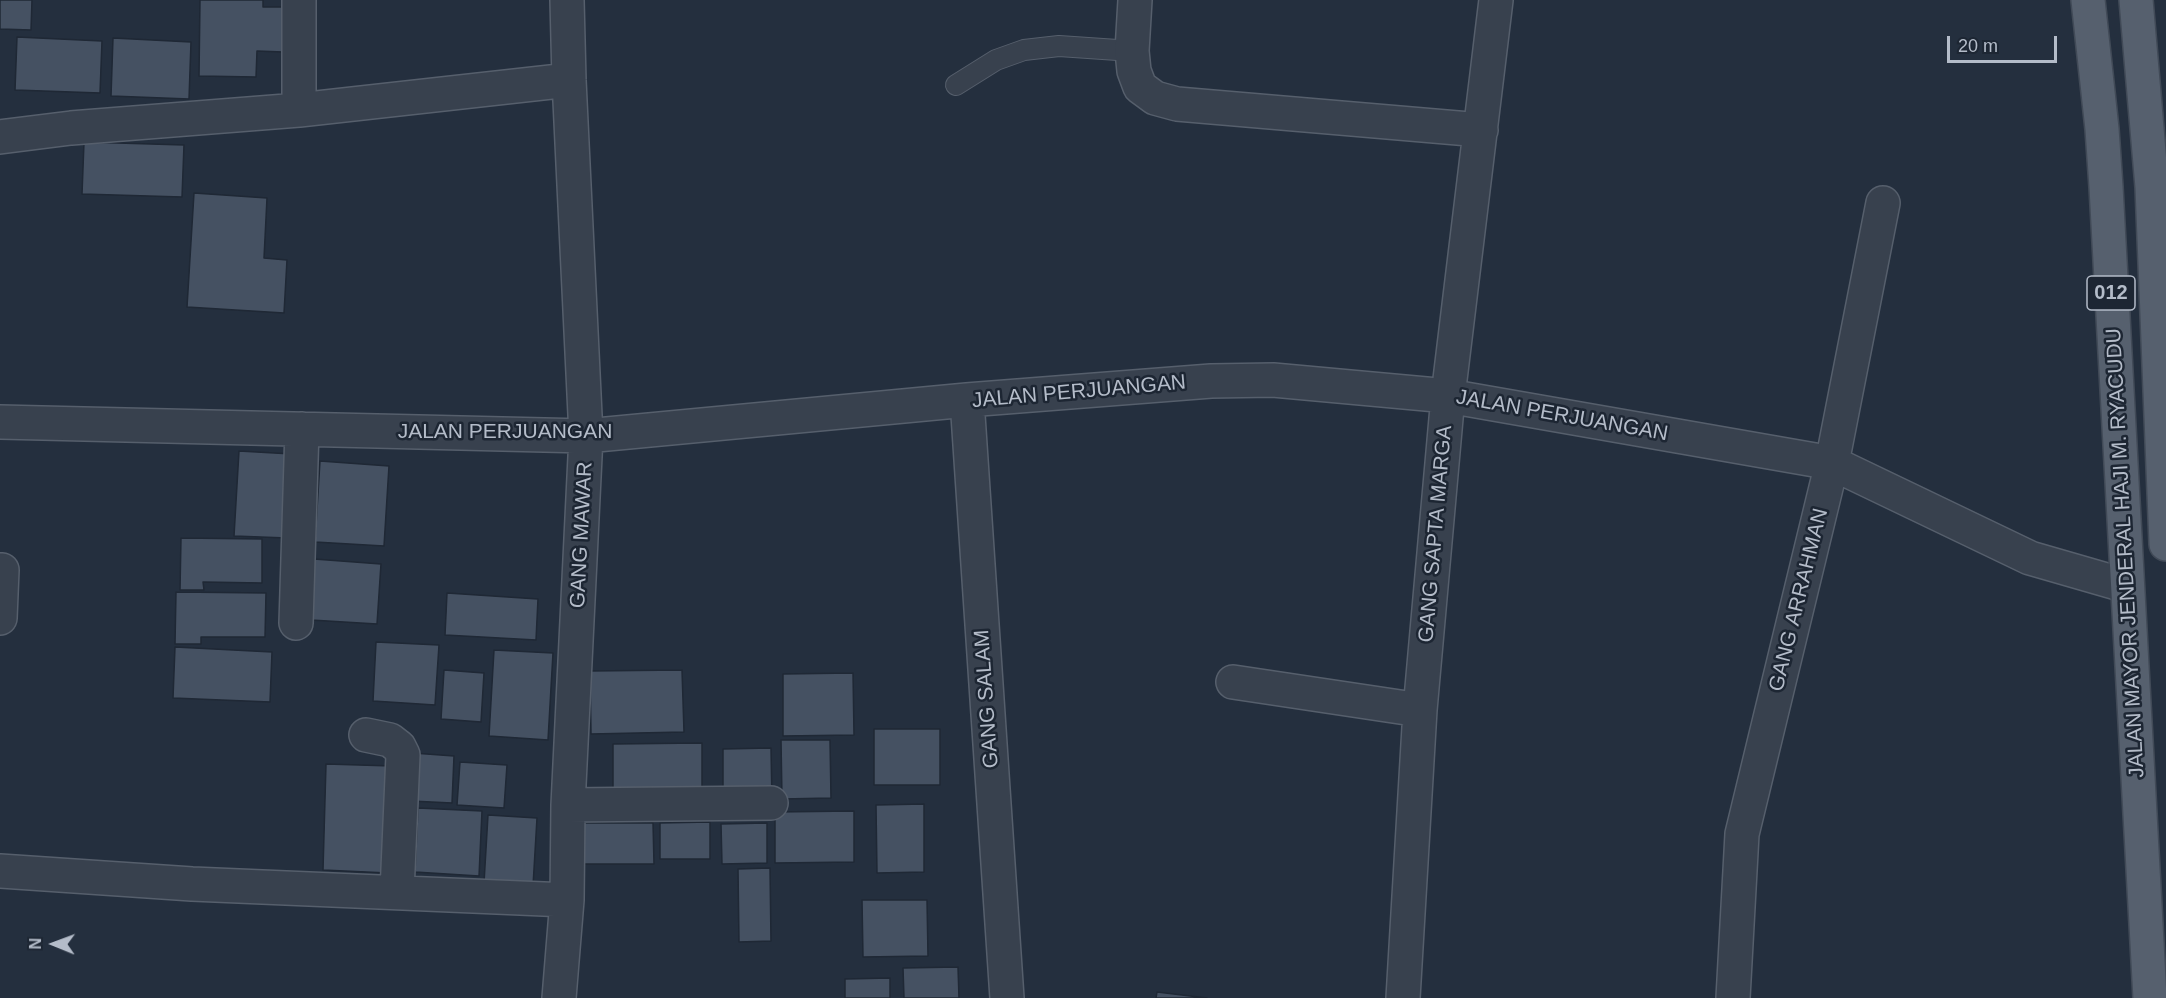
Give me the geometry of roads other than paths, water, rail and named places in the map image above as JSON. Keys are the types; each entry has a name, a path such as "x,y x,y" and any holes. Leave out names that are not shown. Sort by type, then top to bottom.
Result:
{"main road":[{"name":"JALAN MAYOR JENDERAL HAJI M. RYACUDU","path":"2088,0 2106,187 2150,998"},
{"name":"JALAN MAYOR JENDERAL HAJI M. RYACUDU","path":"2136,0 2152,187 2166,544"},
{"path":"2102,129 2110,141 2127,146 2140,141 2148,124"},
{"path":"2106,187 2114,175 2128,170 2143,174 2152,187"}],"street":[{"path":"298,110 299,0"},
{"name":"GANG MAWAR","path":"559,998 567,900 568,805 586,436 567,0"},
{"path":"1135,0 1132,51 1134,71 1140,87 1155,98 1177,104 1481,130"},
{"name":"GANG SAPTA MARGA","path":"1403,998 1420,710 1448,396 1496,0"},
{"path":"0,137 71,128 298,110 569,80"},
{"name":"GANG ARRAHMAN","path":"1732,998 1742,834 1832,463 1883,203"},
{"name":"JALAN PERJUANGAN","path":"0,422 586,436 967,400 1211,381 1273,380 1448,396 1832,463 2030,558 2127,586"},
{"name":"GANG SALAM","path":"967,400 1007,998"},
{"path":"296,623 302,429"},
{"path":"0,618 2,570"},
{"path":"1233,682 1420,710"},
{"path":"366,735 390,740 399,747 403,755 398,891"},
{"path":"568,805 771,803"},
{"path":"0,871 192,884 567,900"}],"lane":[{"path":"956,85 996,60 1024,50 1059,46 1132,51"}]}
